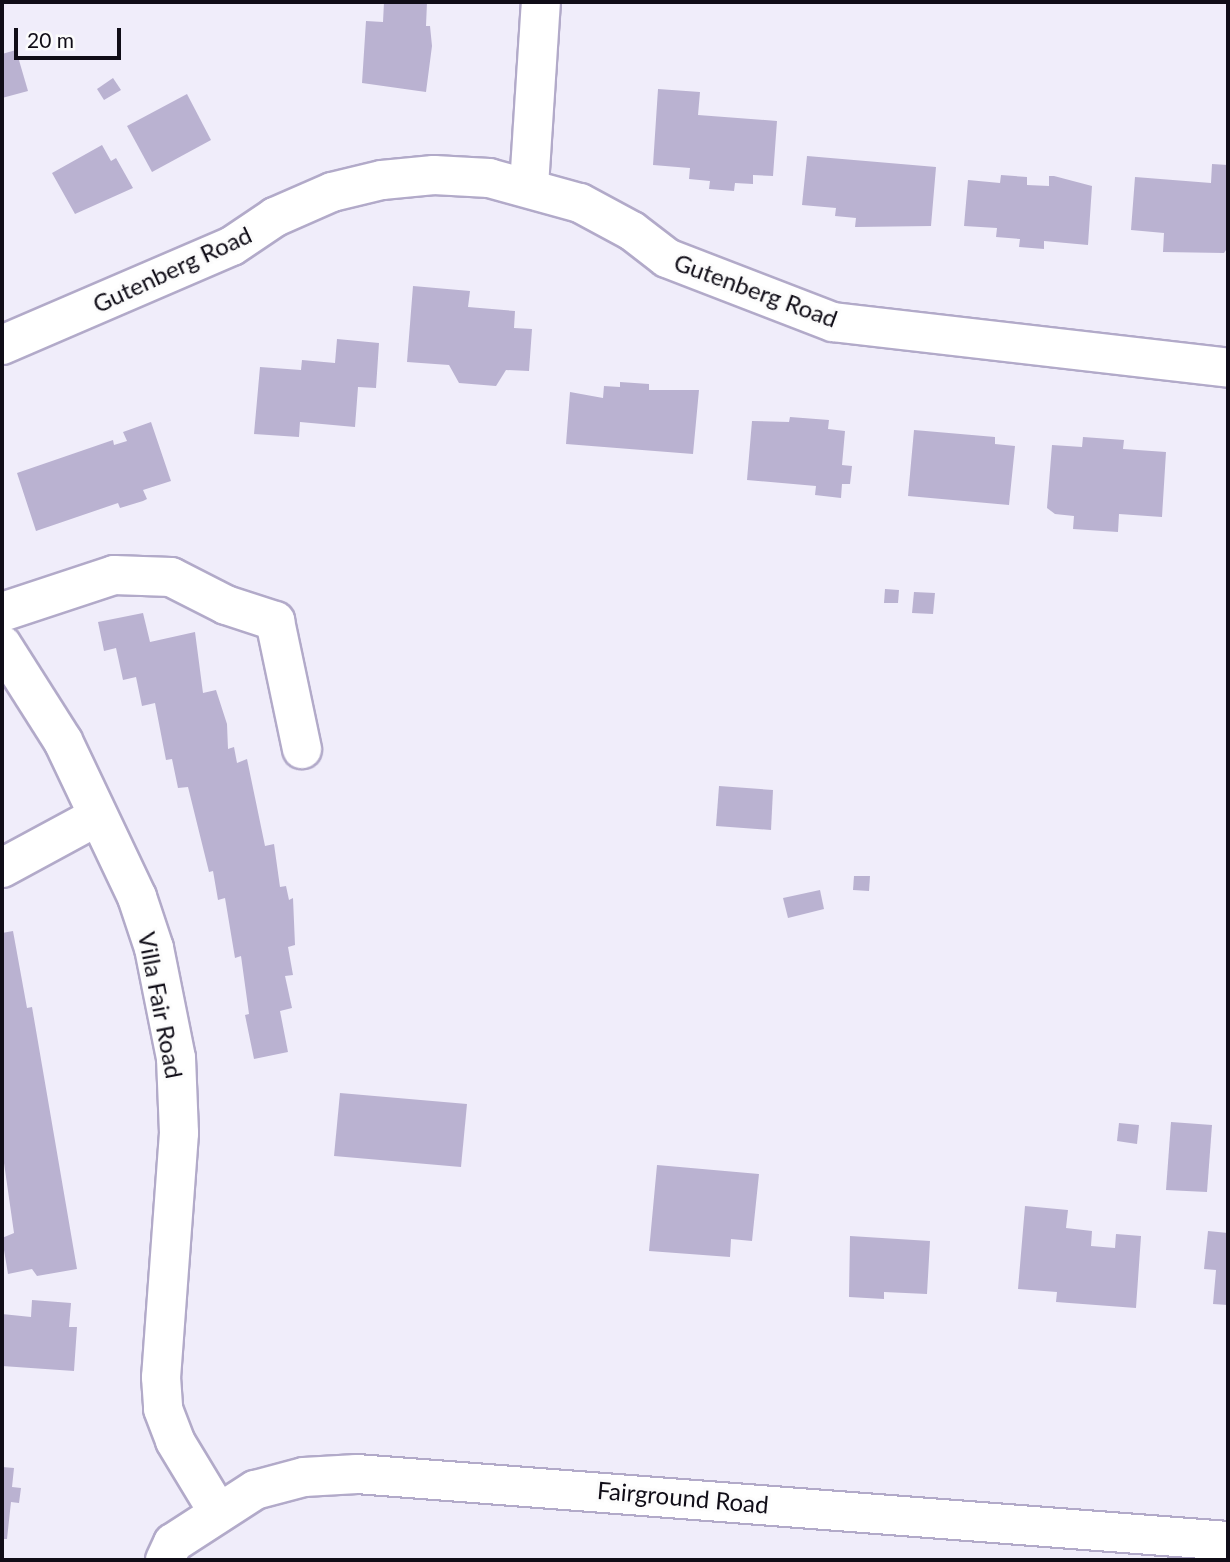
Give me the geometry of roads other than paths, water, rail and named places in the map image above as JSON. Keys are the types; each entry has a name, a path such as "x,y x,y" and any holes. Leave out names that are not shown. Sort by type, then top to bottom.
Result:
{"street":[{"path":"529,186 541,2"},
{"name":"Gutenberg Road","path":"2,345 232,246 275,217 332,192 382,180 434,174 489,177 529,186 580,203 632,231 667,258 834,322 1228,368"},
{"path":"2,612 114,575 171,577 226,605 275,621 302,749"},
{"name":"Villa Fair Road","path":"2,645 63,741 137,897 154,948 176,1058 180,1133 161,1377 163,1409 175,1441 218,1512"},
{"path":"2,868 99,816"},
{"name":"Fairground Road","path":"165,1560 173,1543 218,1512 269,1484 304,1477 418,1476 1228,1541"}]}
